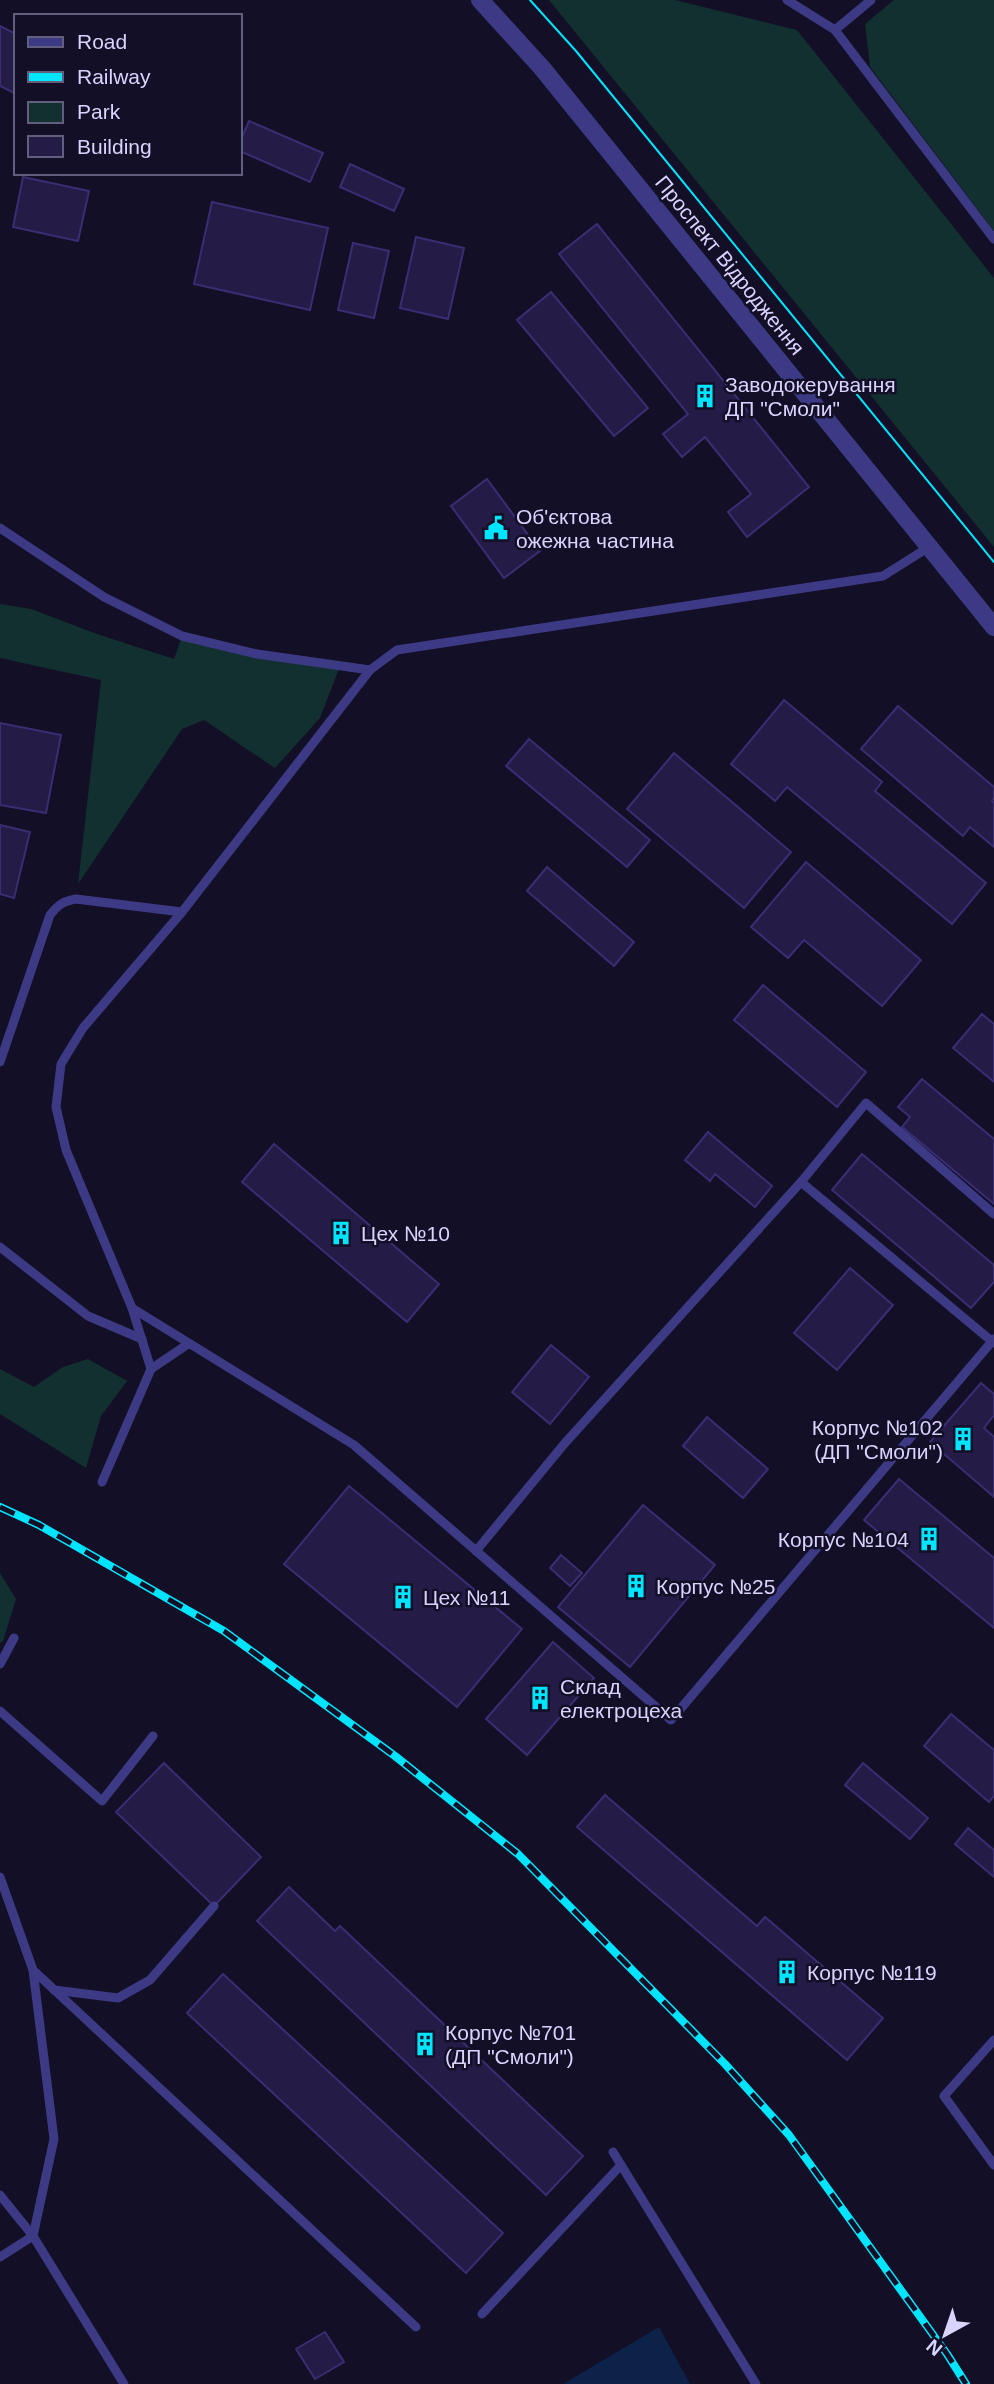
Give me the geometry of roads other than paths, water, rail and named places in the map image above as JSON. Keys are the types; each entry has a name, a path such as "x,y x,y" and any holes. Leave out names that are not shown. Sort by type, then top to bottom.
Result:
{"street":[{"name":"Проспект Відродження","path":"480,0 542,68 994,627"}],"lane":[{"path":"787,0 835,30 994,239"},
{"path":"835,30 871,0"},
{"path":"0,528 104,597 182,636 257,654 370,670"},
{"path":"151,1369 132,1308 66,1150 56,1107 61,1064 83,1028 182,912 370,670 397,650 883,576 929,547"},
{"path":"0,1062 50,915 57,906 64,901 76,899 182,912"},
{"path":"476,1551 565,1443 801,1182 866,1103 994,1214"},
{"path":"132,1308 354,1446 671,1720 993,1341 801,1182"},
{"path":"0,1247 88,1316 142,1339"},
{"path":"102,1482 151,1369 188,1345"},
{"path":"0,1664 14,1638"},
{"path":"0,1711 102,1801 153,1736"},
{"path":"0,1877 33,1970 54,2139 33,2236 0,2257"},
{"path":"54,1990 118,1998 150,1980 214,1906"},
{"path":"33,1970 416,2327"},
{"path":"994,2040 944,2096 994,2165"},
{"path":"613,2152 756,2384"},
{"path":"482,2314 621,2165"},
{"path":"0,2195 33,2236 124,2384"}],"water":[{"path":"659,2327 690,2384 563,2384"}],"tram line":[{"path":"530,0 576,51 994,562"}],"railway":[{"path":"0,1507 39,1525 224,1631 395,1756 518,1854 725,2064 789,2135 966,2384"}],"place":[{"name":"Заводокерування ДП \"Смоли\"","path":"705,396"},
{"name":"Об'єктова ожежна частина","path":"496,528"},
{"name":"Цех №10","path":"341,1233"},
{"name":"Корпус №102 (ДП \"Смоли\")","path":"963,1439"},
{"name":"Корпус №104","path":"929,1539"},
{"name":"Корпус №25","path":"636,1586"},
{"name":"Цех №11","path":"403,1597"},
{"name":"Склад електроцеха","path":"540,1698"},
{"name":"Корпус №119","path":"787,1972"},
{"name":"Корпус №701 (ДП \"Смоли\")","path":"425,2044"}]}
